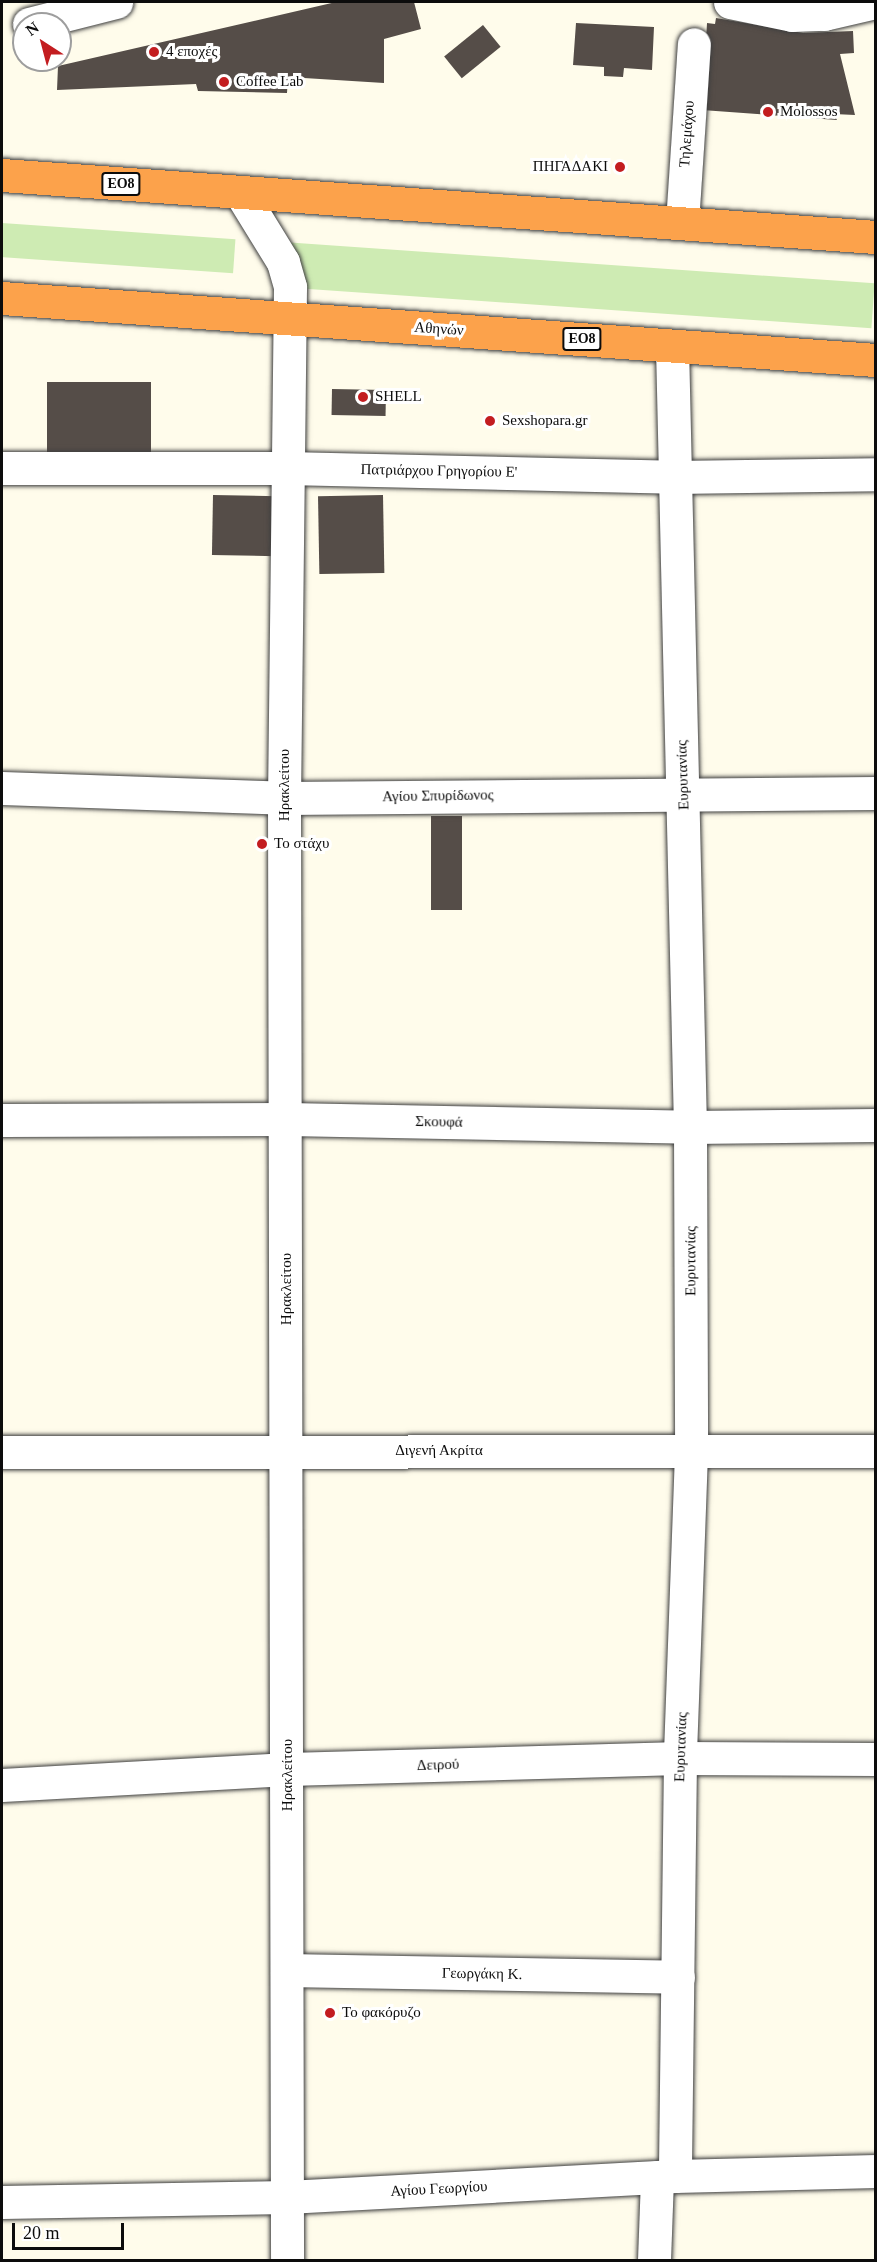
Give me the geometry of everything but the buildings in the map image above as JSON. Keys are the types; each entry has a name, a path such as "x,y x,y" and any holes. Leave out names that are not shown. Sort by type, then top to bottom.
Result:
{"highway":[{"name":"ΕΟ8","path":"2,175 876,237"},
{"name":"Αθηνών","path":"2,298 876,360"}],"street":[{"path":"59,8 116,2"},
{"path":"730,2 792,15 824,14 875,2"},
{"name":"Τηλεμάχου","path":"681,223 694,44"},
{"name":"Ηρακλείτου","path":"240,192 283,262 290,287 286,468 284,798 287,1119 287,2260"},
{"name":"Ευρυτανίας","path":"654,2260 666,2176 678,1977 680,1758 691,1453 690,1127 672,346"},
{"name":"Πατριάρχου Γρηγορίου Ε'","path":"2,468 286,468 674,477 876,474"},
{"name":"Αγίου Σπυρίδωνος","path":"2,788 284,798 683,792 876,793"},
{"name":"Σκουφά","path":"2,1120 287,1119 690,1127 876,1125"},
{"name":"Διγενή Ακρίτα","path":"2,1452 876,1451"},
{"name":"Δειρού","path":"2,1785 288,1769 680,1758 876,1759"},
{"name":"Γεωργάκη Κ.","path":"287,1970 678,1977"},
{"name":"Αγίου Γεωργίου","path":"2,2202 287,2197 666,2176 876,2171"}],"green space":[{"path":"2,223 235,239 233,273 2,257"},
{"path":"283,242 875,283 871,328 280,287"}],"place":[{"name":"4 εποχές","path":"154,52"},
{"name":"Coffee Lab","path":"224,82"},
{"name":"Molossos","path":"768,112"},
{"name":"ΠΗΓΑΔΑΚΙ","path":"620,167"},
{"name":"SHELL","path":"363,397"},
{"name":"Sexshopara.gr","path":"490,421"},
{"name":"Το στάχυ","path":"262,844"},
{"name":"Το φακόρυζο","path":"330,2013"}]}
